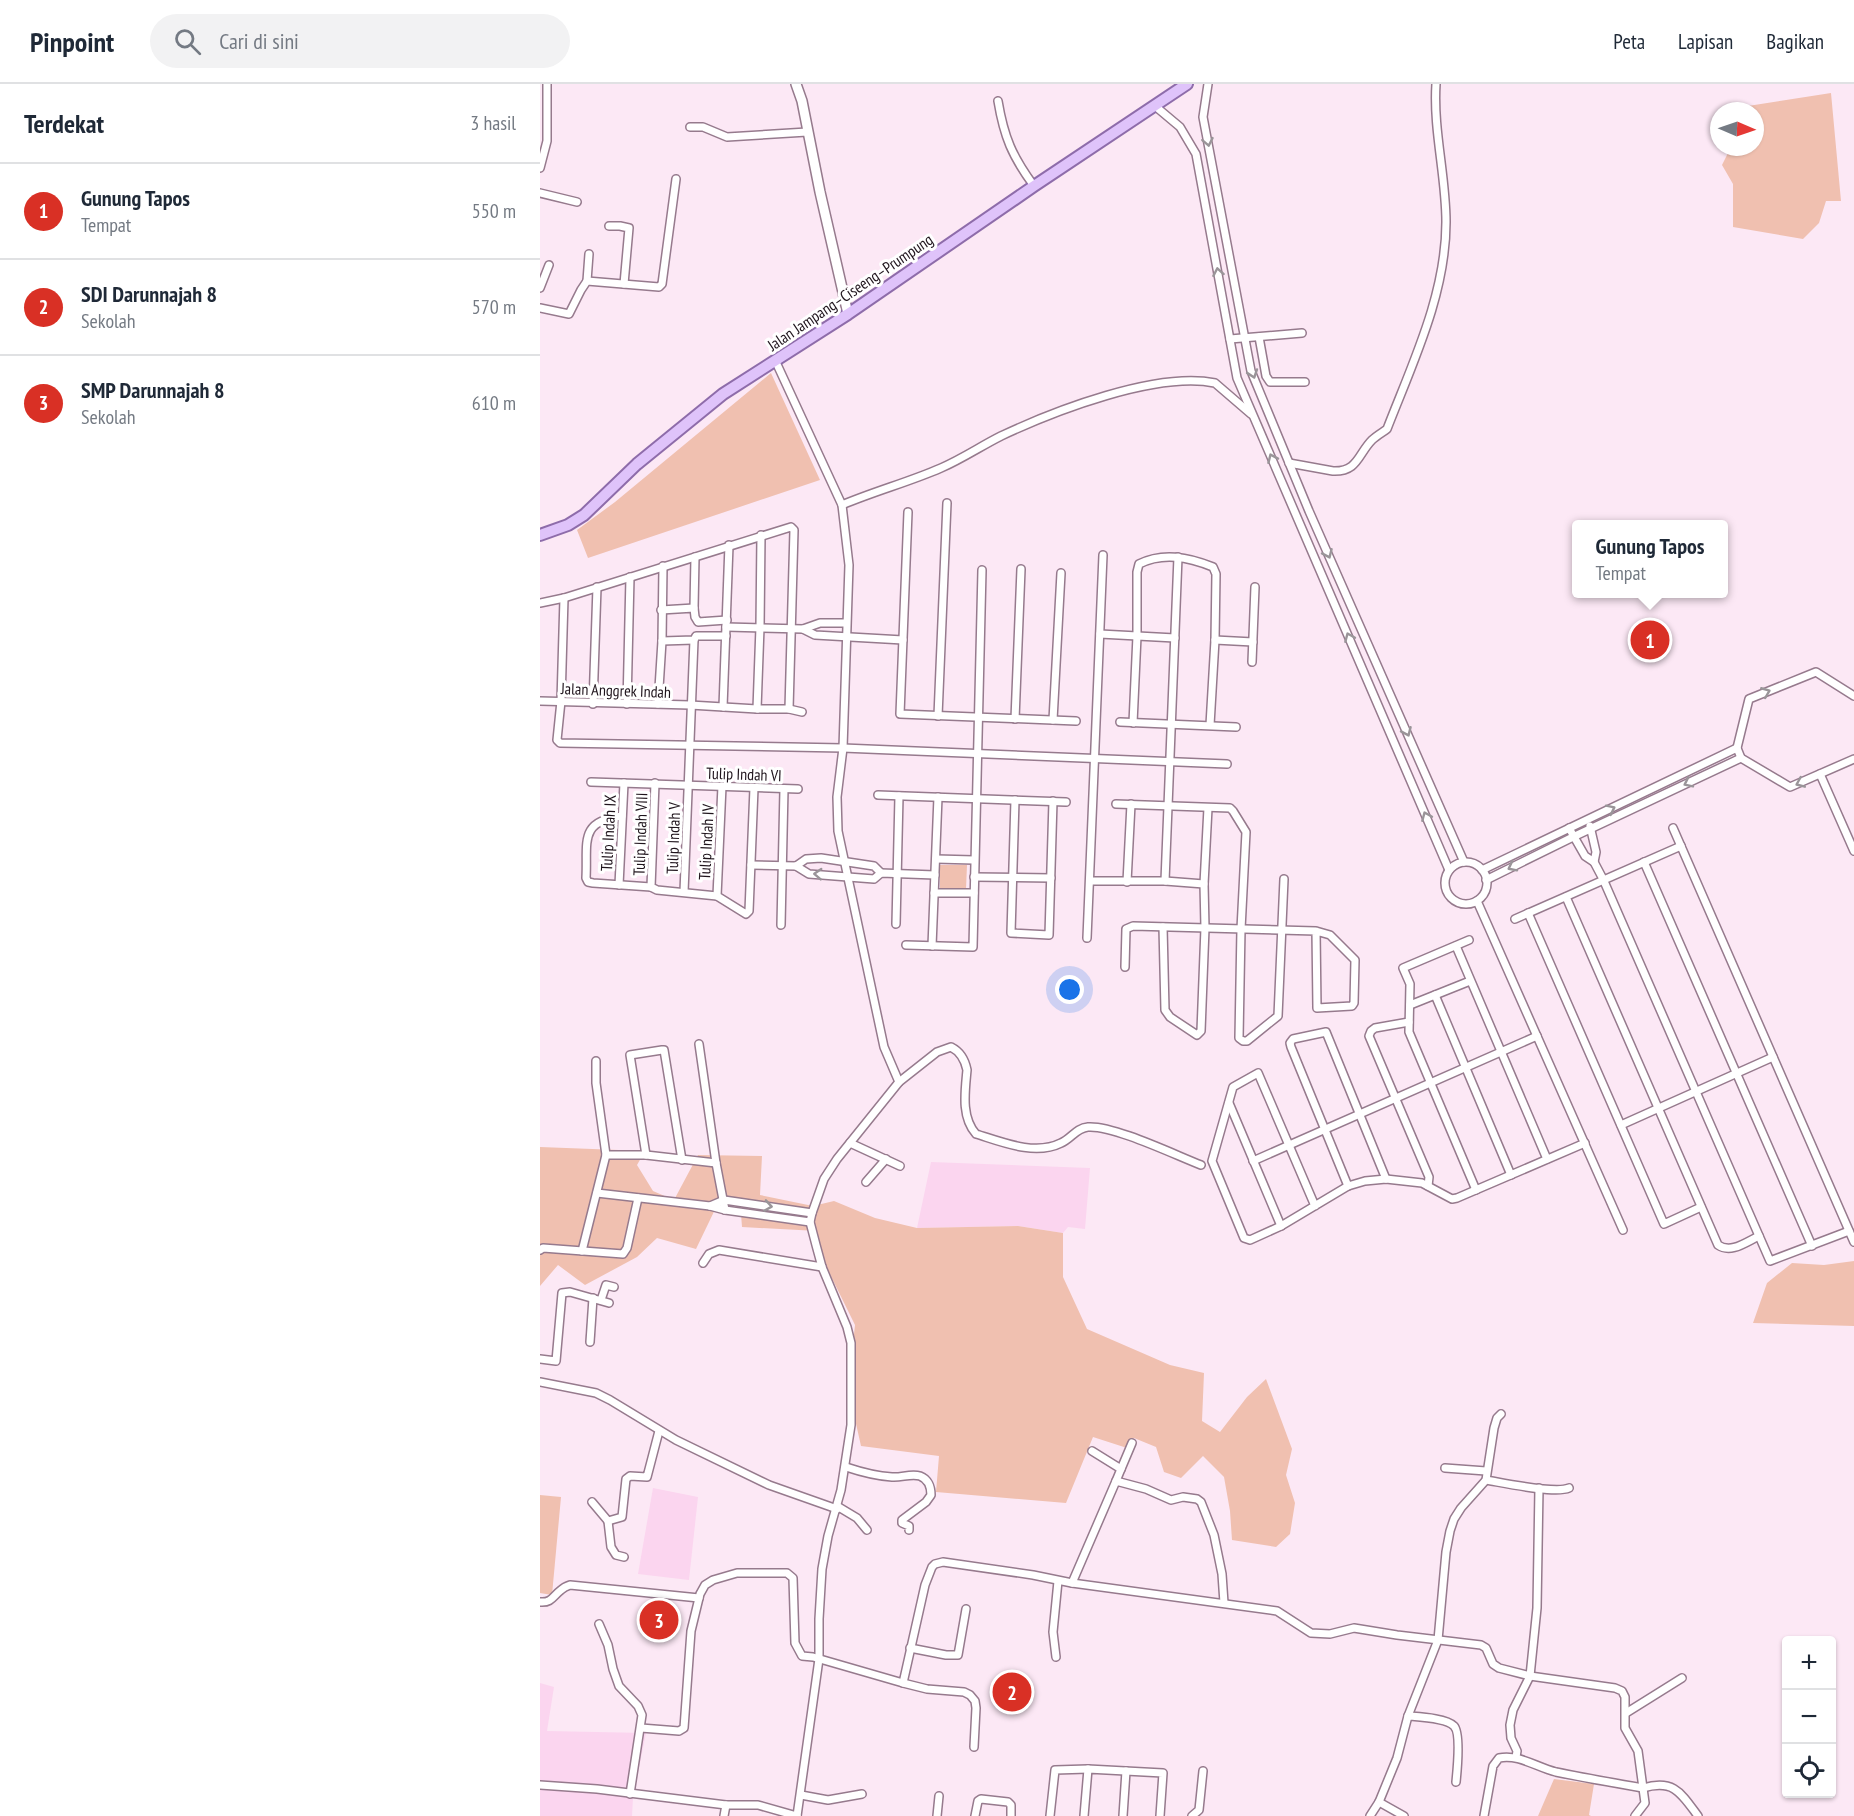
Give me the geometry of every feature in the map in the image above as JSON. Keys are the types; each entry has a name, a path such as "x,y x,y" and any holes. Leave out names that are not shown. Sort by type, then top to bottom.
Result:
{"main road":[{"name":"Jalan Jampang–Ciseeng–Prumpung","path":"540,535 568,525 584,515 637,464 723,394 848,314 1187,84"}],"street":[{"path":"540,168 547,141 547,84"},
{"path":"796,84 802,101 848,314"},
{"path":"1208,84 1203,117 1251,371 1309,511 1464,862"},
{"path":"1289,463 1333,471 1349,468 1355,464 1372,440 1388,429 1432,311 1442,266 1446,222 1436,115 1436,84"},
{"path":"998,101 1002,125 1013,155 1034,186"},
{"path":"1155,106 1180,127 1196,154 1237,378 1449,870"},
{"path":"690,127 703,127 727,137 807,132"},
{"path":"1202,182 1216,179"},
{"path":"587,281 659,287 662,284 676,180"},
{"path":"540,193 577,202"},
{"path":"609,226 629,228 624,284"},
{"path":"540,308 569,314 587,281 589,254"},
{"path":"540,288 549,265"},
{"path":"1230,339 1302,333"},
{"path":"1259,336 1266,376 1270,382 1276,384 1305,382"},
{"path":"775,360 841,501 849,565 843,748 837,797 838,831 884,1047 899,1082"},
{"path":"841,501 941,468 1004,435 1111,394 1186,380 1209,381 1215,383 1253,415"},
{"path":"938,716 947,503"},
{"path":"1298,518 1309,511"},
{"path":"908,512 900,714 1076,721"},
{"path":"540,603 564,598 791,527 794,530 789,709"},
{"path":"757,709 762,535"},
{"path":"723,707 729,545"},
{"path":"1087,938 1103,555"},
{"path":"1133,723 1137,572 1139,564 1160,556 1178,557 1213,567 1216,574 1210,725"},
{"path":"695,557 694,608 698,622 792,629 803,629 820,622 846,623"},
{"path":"1165,881 1178,557"},
{"path":"658,704 663,566"},
{"path":"1015,719 1021,569"},
{"path":"906,945 973,947 982,570"},
{"path":"1053,720 1061,573"},
{"path":"627,704 630,577"},
{"path":"593,704 597,587"},
{"path":"1252,662 1255,587"},
{"path":"564,598 561,701 557,740 560,743 843,748 1227,764"},
{"path":"661,610 694,608"},
{"path":"803,629 815,635 903,640"},
{"path":"1100,634 1175,638"},
{"path":"662,641 694,640 696,636 726,636"},
{"name":"Tulip Indah V","path":"684,892 694,640"},
{"path":"1215,640 1253,642"},
{"path":"1854,696 1816,672 1749,699 1737,748 1741,758 1790,787 1854,759"},
{"name":"Jalan Anggrek Indah","path":"540,701 789,709 802,712"},
{"path":"1120,722 1236,727"},
{"path":"1482,870 1737,748"},
{"path":"1486,880 1741,758"},
{"path":"1821,774 1854,851"},
{"name":"Tulip Indah VI","path":"591,782 798,789"},
{"name":"Tulip Indah IX","path":"619,885 624,783"},
{"name":"Tulip Indah VIII","path":"655,783 651,887 657,890 718,897"},
{"name":"Tulip Indah IV","path":"718,897 722,786"},
{"path":"718,897 744,913 748,913 754,788"},
{"path":"781,925 784,789"},
{"path":"878,795 1066,802"},
{"path":"896,924 899,796"},
{"path":"933,946 938,797"},
{"path":"1016,800 1011,933 1048,935 1053,801"},
{"path":"1116,804 1232,809 1246,832 1239,1038 1245,1041 1278,1016 1284,879"},
{"path":"1127,882 1131,804"},
{"path":"1163,927 1165,1010 1170,1017 1197,1035 1201,1031 1208,808"},
{"path":"622,816 605,818 592,825 588,836 586,878 588,882 651,887"},
{"path":"1587,820 1592,829 1596,852 1594,862"},
{"path":"1569,828 1586,856 1594,862 1603,879 1770,1261 1849,1231"},
{"path":"1673,828 1854,1242"},
{"path":"1515,919 1681,846"},
{"path":"796,866 811,858 874,866 881,873 935,875"},
{"path":"936,859 974,861"},
{"path":"1464,862 1477,866 1482,870 1486,880 1483,895 1477,901 1469,904 1461,904 1453,900 1447,894 1444,886 1449,870 1456,864 1464,862"},
{"path":"1644,862 1812,1246"},
{"path":"751,865 796,866 808,874 874,879 881,873"},
{"path":"974,877 1051,878"},
{"path":"1090,881 1165,881 1204,884"},
{"path":"934,892 974,893"},
{"path":"1566,897 1718,1245 1724,1250 1730,1249 1759,1236"},
{"path":"1477,901 1623,1230"},
{"path":"1528,913 1664,1224 1701,1207"},
{"path":"1125,967 1126,929 1133,926 1316,931 1330,935 1355,960 1352,1006 1317,1008 1316,931"},
{"path":"1469,940 1403,968 1410,984 1409,1032 1476,1190"},
{"path":"1456,946 1547,1159"},
{"path":"1410,1005 1470,981"},
{"path":"1435,995 1512,1174"},
{"path":"1409,1022 1376,1028 1369,1036 1429,1177 1428,1186"},
{"path":"1348,1186 1291,1047 1290,1043 1293,1039 1326,1032 1386,1179"},
{"path":"1253,1161 1537,1036"},
{"path":"699,1044 725,1210"},
{"path":"540,1785 726,1804 758,1805 797,1816 819,1659 822,1569 846,1467 851,1425 851,1343 847,1327 822,1267 810,1222 824,1179 837,1159 899,1082 937,1052 951,1047 958,1050 967,1070 966,1115 968,1123 976,1134 1024,1148 1045,1148 1064,1142 1081,1128 1091,1127 1126,1135 1200,1165"},
{"path":"646,1155 630,1055 663,1050 682,1160"},
{"path":"1621,1125 1773,1057"},
{"path":"582,1251 606,1155 596,1083 596,1061"},
{"path":"1314,1206 1258,1072 1233,1087 1212,1161 1244,1238 1250,1240 1281,1226 1348,1186 1365,1181 1386,1179 1422,1184 1452,1199 1585,1143"},
{"path":"1229,1103 1281,1226"},
{"path":"850,1143 900,1166"},
{"path":"606,1155 646,1155 716,1163"},
{"path":"866,1182 886,1159"},
{"path":"597,1193 710,1206 810,1222"},
{"path":"540,1250 543,1248 623,1254 627,1248 638,1198"},
{"path":"710,1206 724,1200 812,1213"},
{"path":"704,1263 709,1254 719,1250 822,1267"},
{"path":"590,1342 606,1285 614,1287"},
{"path":"540,1359 556,1361 562,1293 570,1292 601,1300"},
{"path":"540,1382 596,1393 659,1431 769,1485 837,1508 857,1518 867,1530"},
{"path":"1370,1816 1379,1802 1397,1758 1408,1716 1438,1640 1450,1531 1458,1514 1486,1480 1494,1428 1501,1414"},
{"path":"608,1521 623,1515 628,1477 647,1477 659,1431"},
{"path":"1072,1583 1132,1443"},
{"path":"1092,1451 1121,1469"},
{"path":"846,1467 889,1477 916,1475 926,1480 931,1488 931,1495 926,1502 902,1520 909,1526 909,1530"},
{"path":"1445,1468 1486,1471"},
{"path":"1486,1480 1539,1488 1562,1490 1569,1488"},
{"path":"1116,1481 1146,1489 1171,1500 1183,1497 1197,1499 1201,1502 1214,1535 1222,1574 1224,1603"},
{"path":"1516,1757 1510,1725 1513,1710 1530,1676 1537,1608 1539,1488"},
{"path":"592,1502 608,1521 611,1547 616,1555 624,1557"},
{"path":"903,1683 925,1585 931,1568 943,1562 1034,1575 1058,1581 1277,1611 1311,1633 1330,1634 1354,1628 1484,1646 1496,1667 1530,1676 1619,1689 1625,1697 1625,1728 1638,1751 1645,1803 1635,1816"},
{"path":"641,1728 679,1731 684,1728 691,1631 699,1598 705,1585 737,1573 787,1573 793,1578 795,1643 796,1649 802,1656 927,1689 964,1692 970,1695 975,1701 976,1708 974,1747"},
{"path":"1056,1657 1053,1632 1058,1581"},
{"path":"540,1602 554,1598 570,1585 699,1598"},
{"path":"910,1648 958,1655 966,1609"},
{"path":"599,1624 612,1655 613,1669 619,1686 640,1709 642,1715 630,1794"},
{"path":"1626,1713 1682,1678"},
{"path":"1408,1716 1441,1720 1453,1725 1456,1729 1458,1749 1456,1782"},
{"path":"1484,1816 1495,1762 1498,1758 1516,1757 1554,1771 1643,1788 1661,1785 1677,1790 1698,1816"},
{"path":"1084,1816 1088,1768"},
{"path":"1050,1816 1055,1770 1088,1768 1163,1773 1160,1816"},
{"path":"1123,1816 1126,1771"},
{"path":"1192,1816 1199,1810 1203,1771"},
{"path":"801,1795 828,1800 862,1794"},
{"path":"937,1816 939,1796"},
{"path":"975,1816 978,1801 981,1799 1008,1802 1011,1805 1011,1816"},
{"path":"1379,1802 1404,1816"},
{"path":"724,1816 726,1804"}],"shaded area":[{"path":"1831,93 1841,201 1826,201 1819,223 1803,239 1733,227 1733,184 1722,165 1726,156 1764,156 1764,103"},
{"path":"771,373 820,480 588,558 577,530 615,502"},
{"path":"940,865 967,865 966,889 940,888"},
{"path":"540,1147 645,1151 637,1165 653,1191 674,1200 698,1155 762,1156 760,1195 813,1206 834,1201 875,1218 917,1228 1018,1226 1063,1233 1063,1277 1087,1329 1170,1365 1204,1373 1202,1421 1220,1432 1247,1397 1266,1379 1292,1449 1286,1475 1295,1503 1290,1534 1276,1547 1232,1540 1224,1477 1203,1456 1181,1478 1164,1472 1156,1447 1134,1438 1127,1448 1093,1437 1066,1503 936,1492 939,1456 861,1446 848,1388 855,1325 821,1256 817,1231 742,1227 740,1201 722,1195 696,1249 657,1238 637,1257 585,1285 558,1265 540,1286"},
{"path":"931,1162 1090,1168 1085,1229 1068,1227 1063,1233 1018,1226 917,1228"},
{"path":"1854,1261 1854,1326 1753,1323 1767,1283 1792,1263 1824,1265"},
{"path":"653,1488 698,1497 689,1580 638,1574"},
{"path":"540,1495 561,1497 552,1595 540,1593"},
{"path":"540,1683 554,1687 547,1731 646,1733 633,1798 632,1816 540,1816"},
{"path":"1554,1779 1594,1784 1589,1815 1591,1816 1538,1816"}],"place":[{"name":"Gunung Tapos","path":"1650,640"},
{"name":"SMP Darunnajah 8","path":"659,1620"},
{"name":"SDI Darunnajah 8","path":"1012,1692"}]}
